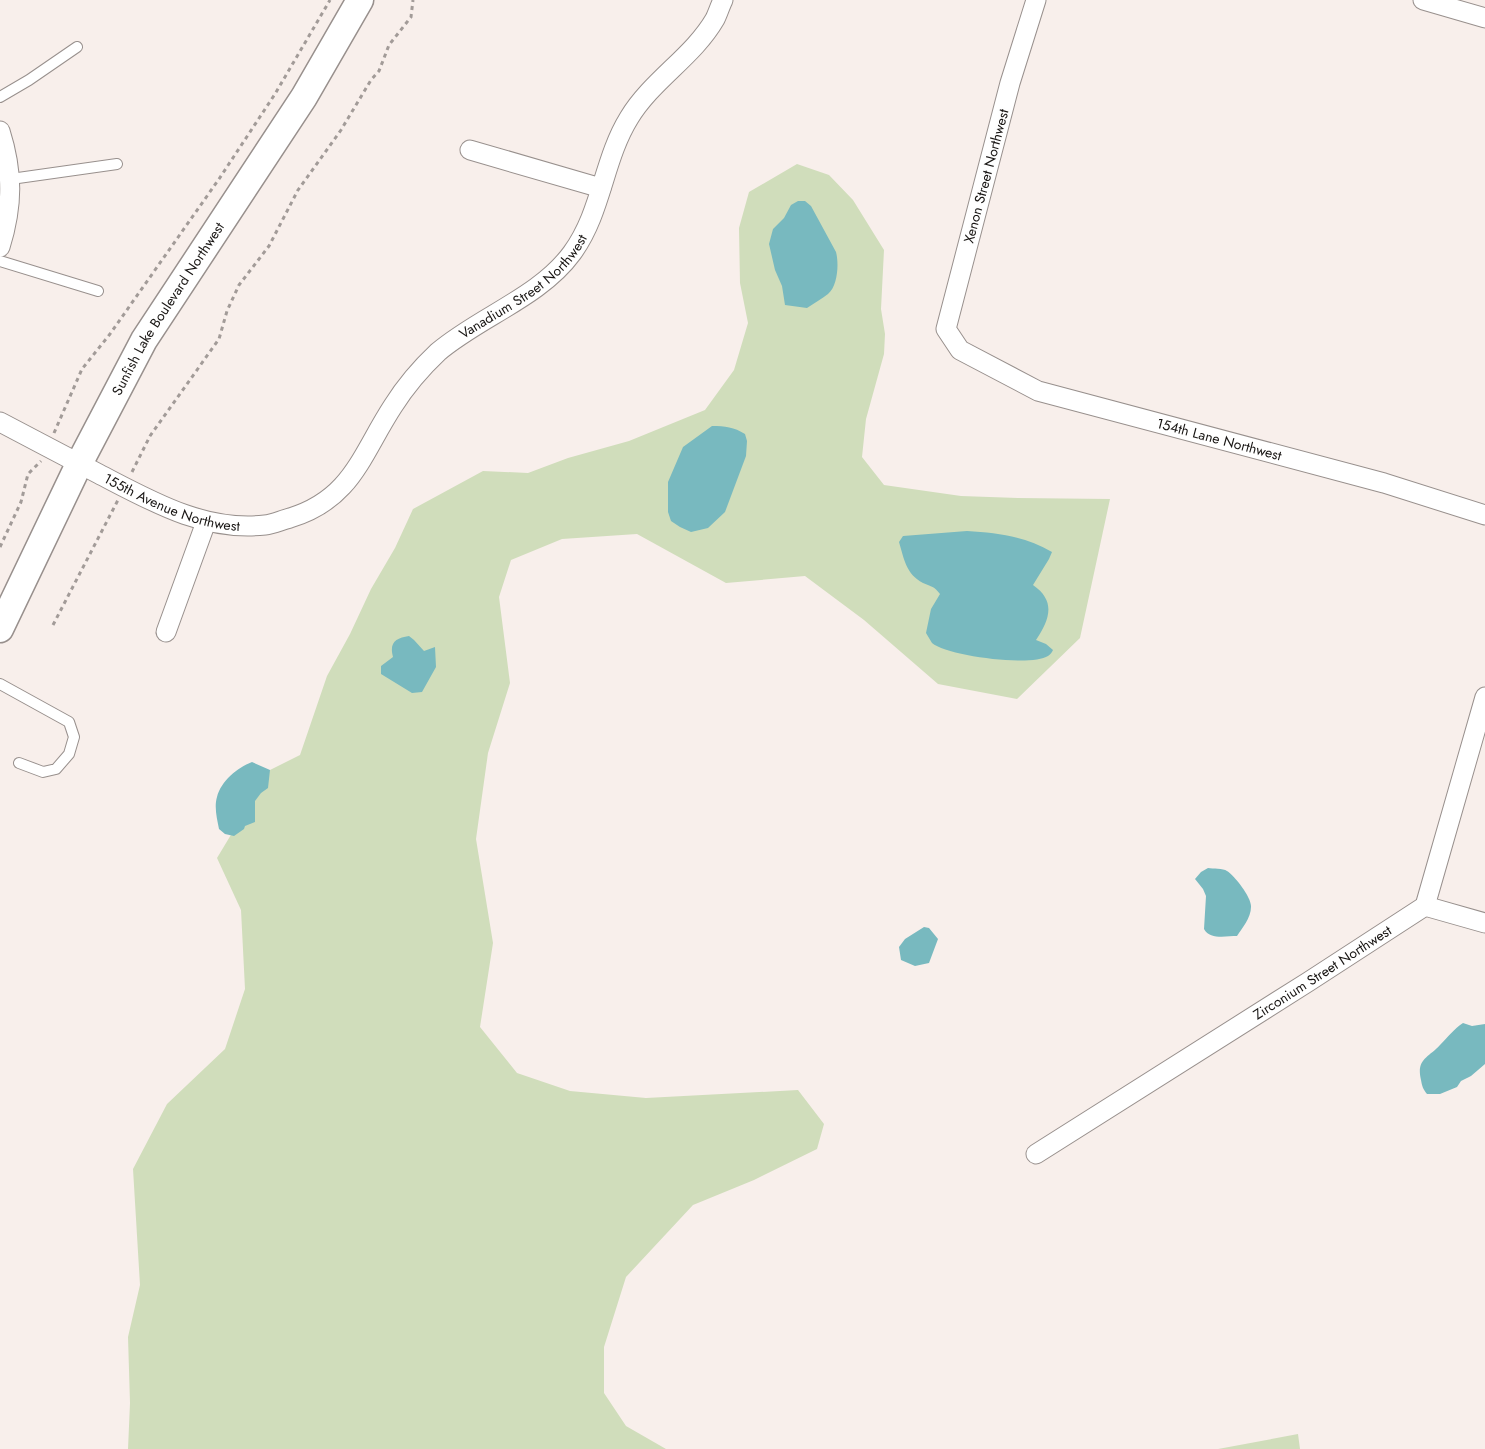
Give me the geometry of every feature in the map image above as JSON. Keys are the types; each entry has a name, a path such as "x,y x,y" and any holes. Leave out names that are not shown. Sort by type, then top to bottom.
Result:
{"street":[{"name":"Sunfish Lake Boulevard Northwest","path":"0,629 80,464 144,340 294,112 360,0"},
{"name":"Vanadium Street Northwest","path":"269,524 302,514 332,497 353,474 392,408 419,372 439,352 471,328 545,281 571,254 586,230 595,210 617,140 629,118 647,92 695,45 715,19 723,0"},
{"name":"Xenon Street Northwest","path":"960,350 946,329 1010,83 1036,0"},
{"path":"1423,0 1485,18"},
{"path":"0,131 11,179 9,206 0,247"},
{"path":"470,150 602,188"},
{"name":"154th Lane Northwest","path":"960,350 1038,391 1384,483 1485,515"},
{"name":"155th Avenue Northwest","path":"0,422 148,500 206,522 238,527 269,524"},
{"path":"166,632 206,522"},
{"path":"1485,697 1425,906 1485,923"},
{"name":"Zirconium Street Northwest","path":"1036,1154 1425,906"}],"lane":[{"path":"0,97 29,80 77,47"},
{"path":"11,179 117,164"},
{"path":"0,261 98,291"},
{"path":"0,684 69,722 74,737 69,754 56,769 43,772 19,763"}],"path":[{"path":"0,547 22,502 28,474 40,462 82,369 110,334 219,179 275,94 330,0"},
{"path":"53,624 150,436 219,339 227,311 239,285 268,246 298,190 341,130 371,80 379,71 389,46 411,17 413,0"}],"green space":[{"path":"797,164 829,175 853,200 884,250 881,309 885,334 884,354 866,419 862,457 884,485 961,496 1110,499 1080,638 1017,699 938,684 864,620 805,576 726,583 637,534 562,539 511,560 499,597 510,683 488,753 476,839 493,943 480,1027 517,1073 570,1091 646,1098 798,1090 824,1124 817,1149 754,1180 693,1205 626,1277 604,1347 604,1393 626,1426 666,1449 128,1449 130,1403 128,1337 140,1285 133,1169 167,1104 225,1049 245,989 241,910 217,858 270,770 300,755 327,676 350,634 371,589 395,548 413,509 483,471 528,473 568,458 629,441 705,410 734,370 748,323 740,283 739,228 749,192"},
{"path":"1298,1434 1300,1449 1218,1449"}],"water":[{"path":"798,201 805,201 811,206 836,252 837,262 834,286 826,296 807,308 785,305 782,286 775,270 769,244 773,229 784,218 791,205"},
{"path":"712,426 729,427 745,434 747,441 746,456 725,512 708,528 691,532 671,521 668,512 668,482 683,447"},
{"path":"967,531 1011,536 1032,542 1052,552 1033,585 1045,597 1048,604 1045,625 1036,640 1046,644 1053,650 1048,656 1039,659 1008,660 971,656 941,648 932,643 926,633 931,609 940,594 934,588 917,579 909,571 899,542 903,536"},
{"path":"409,636 424,651 435,647 436,667 422,692 412,693 381,674 381,666 393,657 393,644 400,638"},
{"path":"252,762 270,770 268,788 255,801 255,822 245,826 244,829 234,836 225,834 219,829 217,817 216,805 219,791 230,776"},
{"path":"1208,868 1227,871 1238,882 1249,898 1251,903 1250,915 1237,936 1214,936 1204,929 1206,896 1195,879"},
{"path":"924,927 929,928 938,939 929,963 915,966 901,960 899,947 905,939"},
{"path":"1463,1023 1472,1026 1485,1024 1485,1064 1471,1076 1461,1081 1457,1087 1440,1094 1427,1094 1421,1080 1420,1068 1422,1063"}]}
